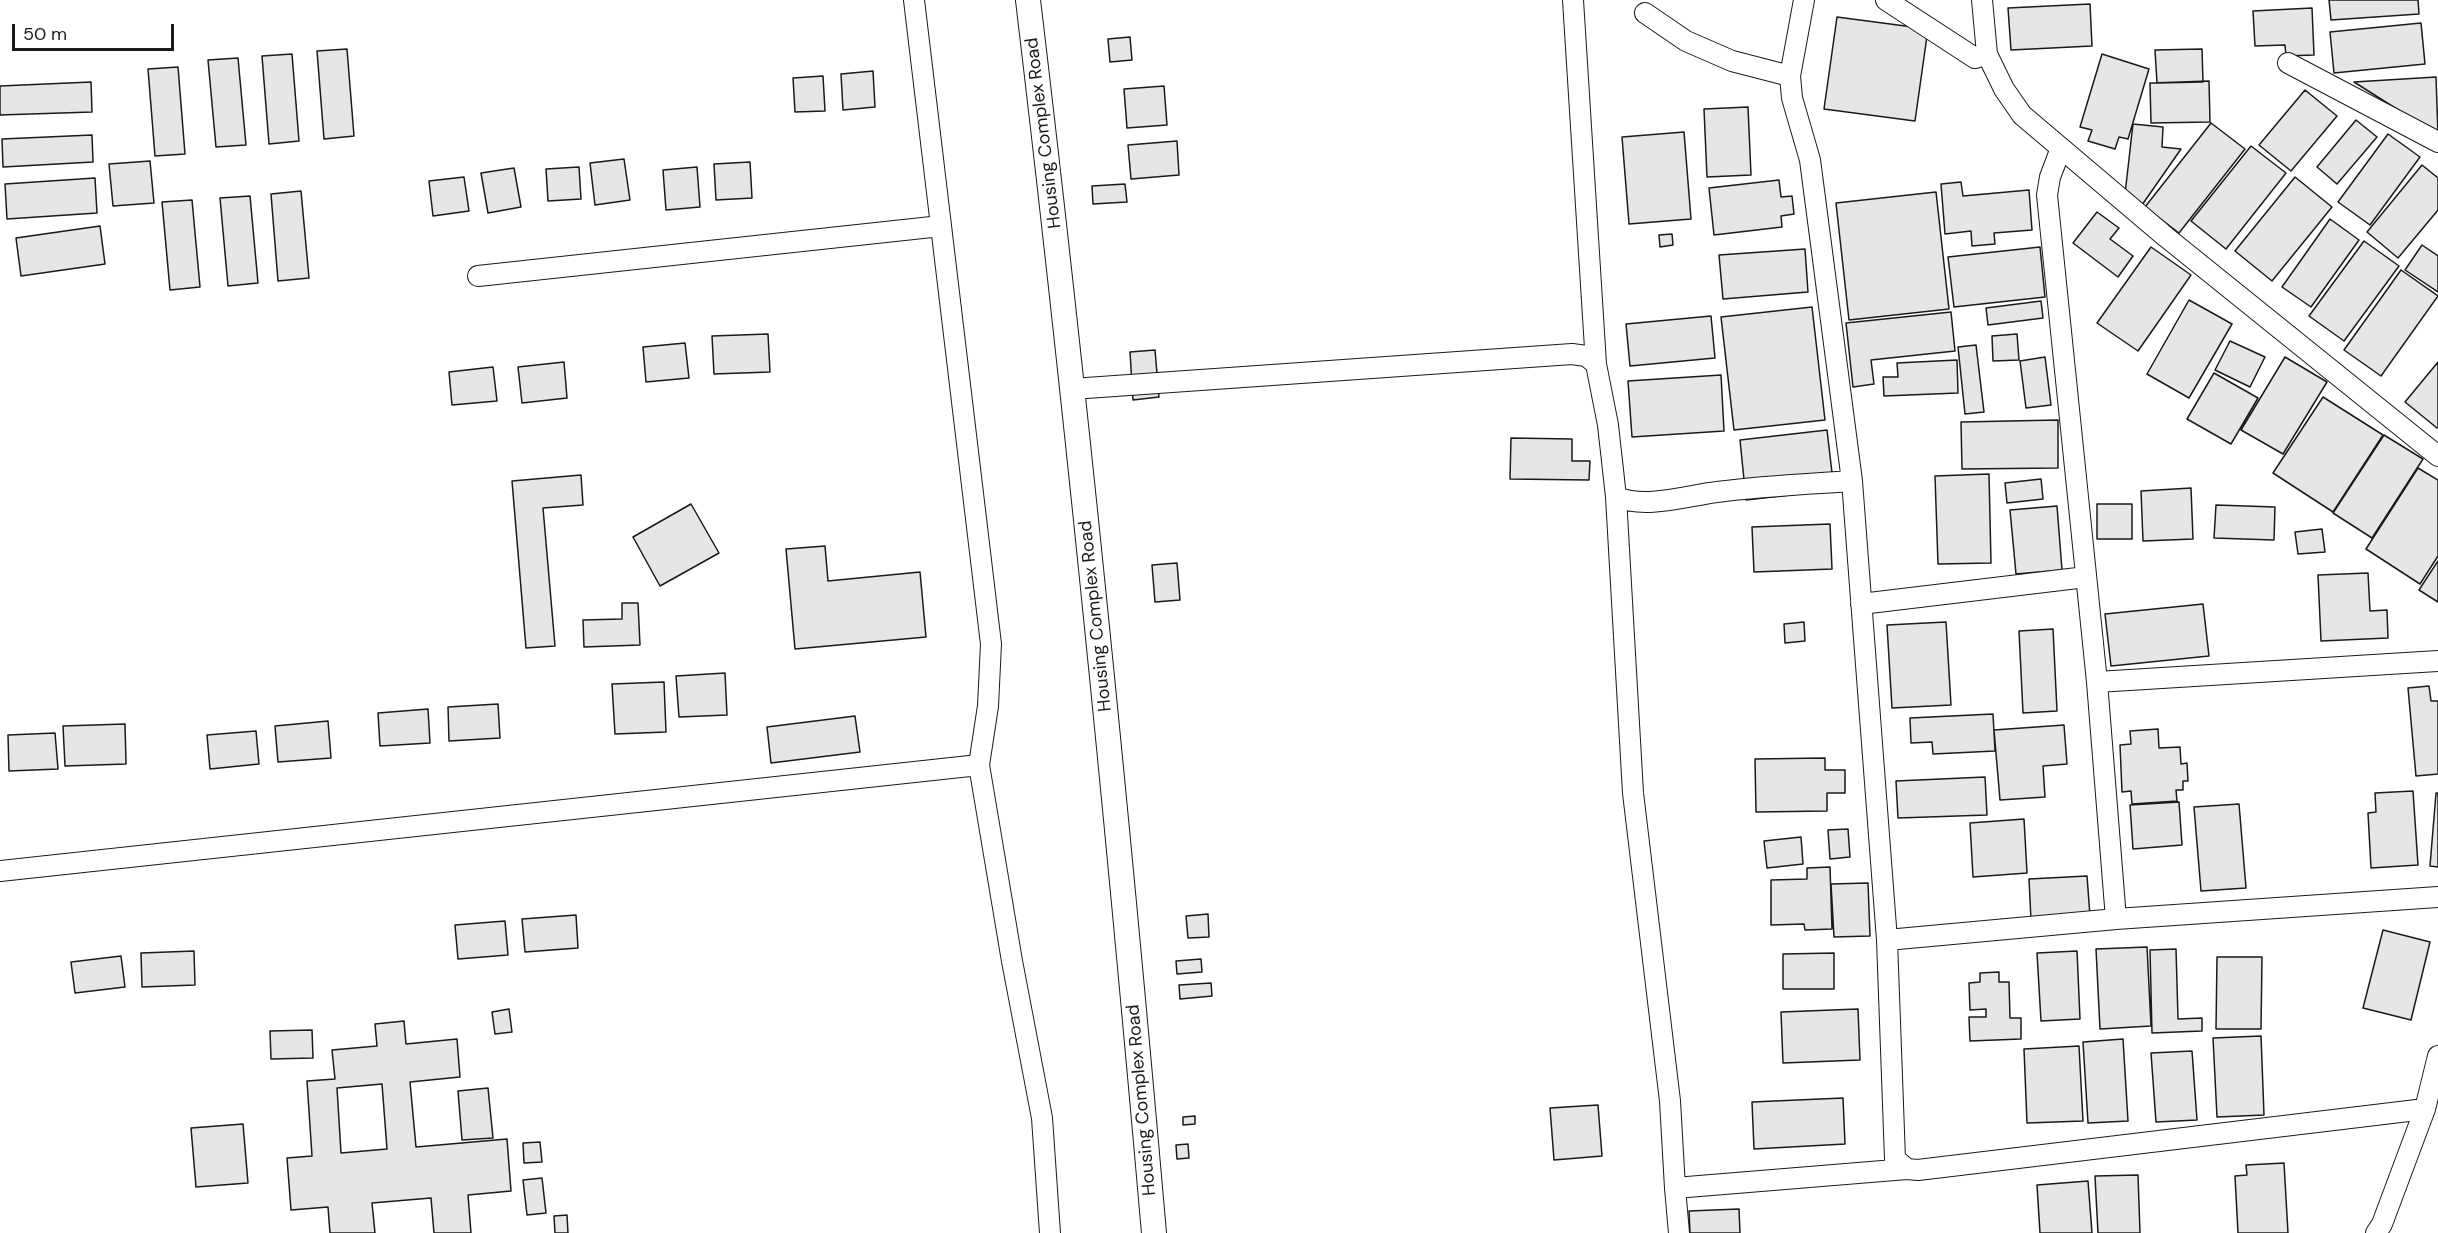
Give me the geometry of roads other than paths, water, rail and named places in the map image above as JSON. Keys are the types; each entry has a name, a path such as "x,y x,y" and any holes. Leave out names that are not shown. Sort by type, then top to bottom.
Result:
{"street":[{"path":"914,0 991,644 988,706 979,765 1010,950 1042,1118 1050,1233"},
{"name":"Housing Complex Road","path":"1028,0 1120,845 1154,1233"},
{"path":"1573,0 1596,364 1608,424 1616,497 1633,793 1670,1101 1679,1233"},
{"path":"1804,0 1790,76 1792,98 1810,160 1852,481 1887,940 1895,1159 1907,1168"},
{"path":"1886,0 1975,58 1987,54"},
{"path":"1982,0 1987,54 2004,89 2022,115 2166,237 2438,456"},
{"path":"1645,13 1686,41 1713,53 1732,61 1790,76"},
{"path":"2288,63 2438,142"},
{"path":"2061,148 2050,177 2047,195 2097,682 2116,919"},
{"path":"478,276 941,226"},
{"path":"1072,389 1572,354 1586,356 1596,364"},
{"path":"1616,497 1628,502 1644,502 1718,492 1852,481"},
{"path":"1861,604 2086,577"},
{"path":"2097,682 2438,661"},
{"path":"0,871 360,834 979,765"},
{"path":"1887,940 2116,919 2438,897"},
{"path":"2376,1233 2382,1224 2425,1109 2438,1056"},
{"path":"1675,1188 1907,1168 1918,1170 2425,1109"}]}
